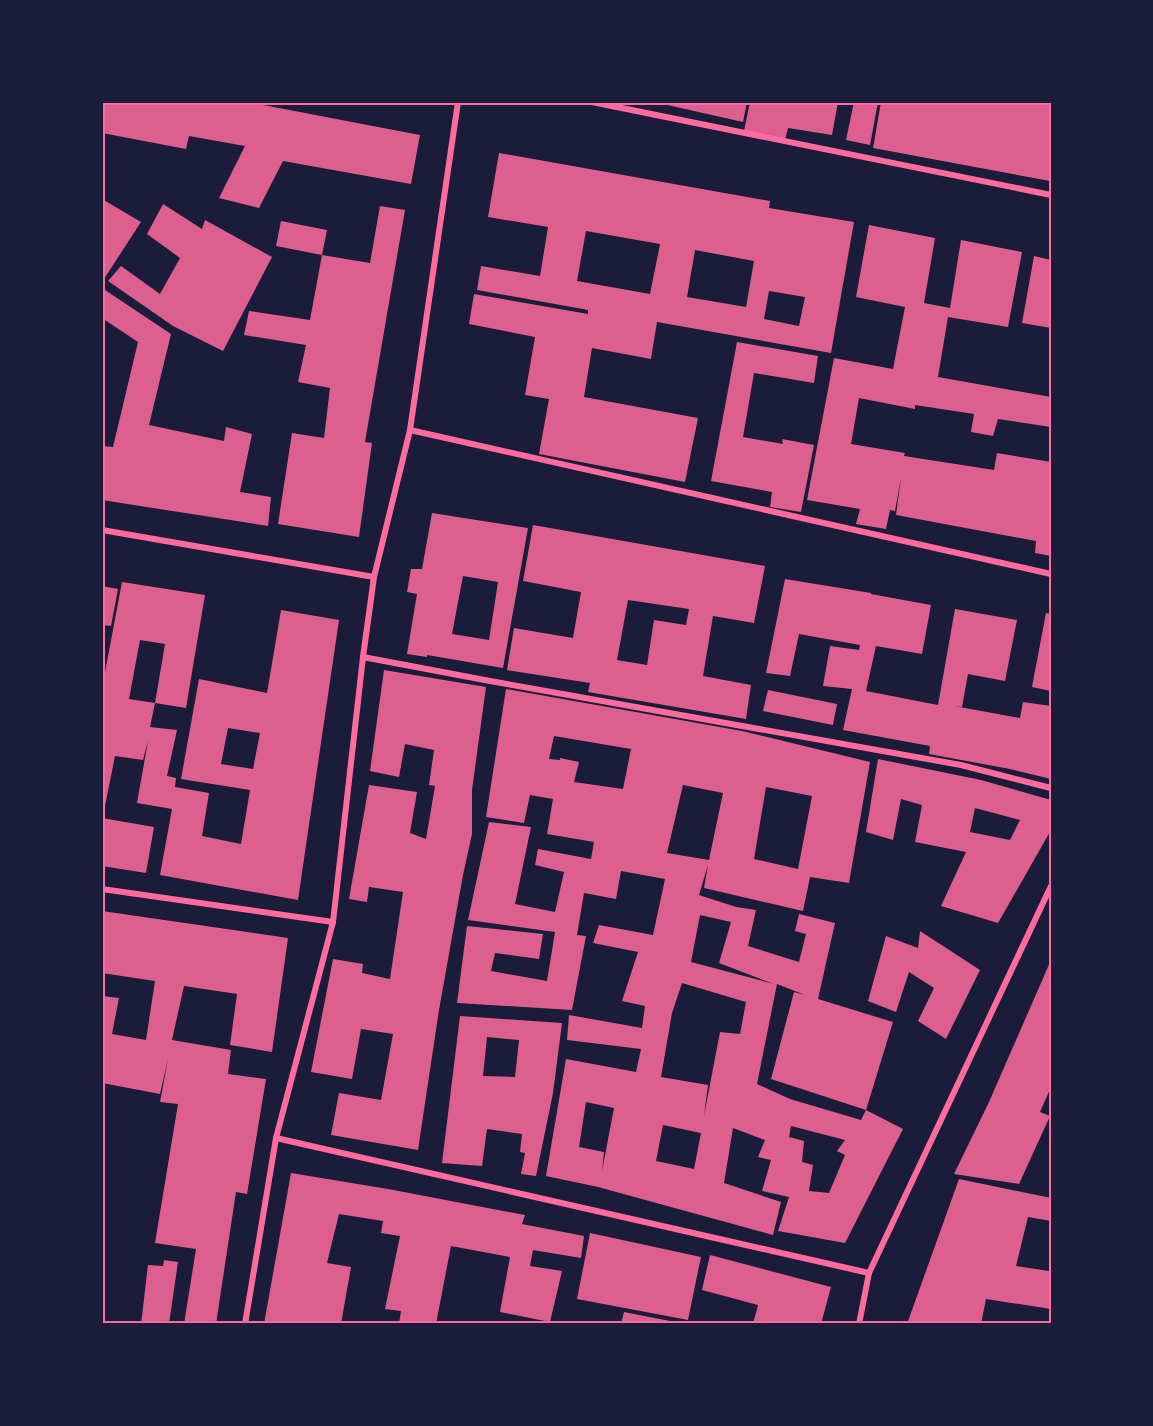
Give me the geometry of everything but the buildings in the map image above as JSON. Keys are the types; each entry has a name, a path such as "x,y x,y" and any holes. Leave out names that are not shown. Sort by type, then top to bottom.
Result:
{"street":[{"path":"245,1324 276,1138 333,922 363,657 375,577 410,430 458,102"},
{"path":"592,102 1051,195"},
{"path":"410,430 1051,574"},
{"path":"102,530 375,577"},
{"path":"363,657 961,765 1051,788"},
{"path":"859,1324 869,1273 1051,886"},
{"path":"102,889 333,922"},
{"path":"276,1138 869,1273"}]}
